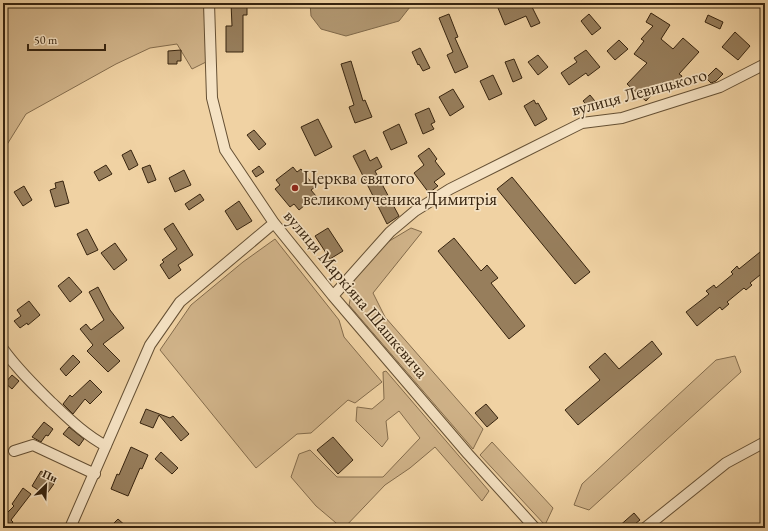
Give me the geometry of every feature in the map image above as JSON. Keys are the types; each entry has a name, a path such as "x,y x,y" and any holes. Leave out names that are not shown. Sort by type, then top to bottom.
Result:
{"street":[{"name":"вулиця Маркіяна Шашкевича","path":"209,3 212,98 225,150 274,224 333,296 468,454 535,528"},
{"name":"вулиця Левицького","path":"333,296 390,232 415,210 450,189 582,122 622,118 720,88 765,64"},
{"path":"70,528 95,474 150,345 180,302 274,224"},
{"path":"3,349 17,368 74,424 96,441 106,446"},
{"path":"646,528 726,463 765,442"},
{"path":"14,451 33,445 95,474"}],"shaded area":[{"path":"3,3 204,3 206,62 192,69 177,44 150,48 116,64 26,114 3,151"},
{"path":"310,3 409,3 410,7 399,21 346,36 321,29 311,16"},
{"path":"411,228 422,232 373,293 385,317 483,429 473,449 349,305 355,277 386,243"},
{"path":"275,239 339,320 344,337 382,382 355,403 348,400 311,433 297,434 256,468 160,350 191,305 243,262"},
{"path":"735,356 741,372 589,510 574,505 582,484 716,360"},
{"path":"386,371 489,491 482,501 435,447 410,468 385,485 344,528 342,528 316,506 291,477 299,454 310,450 337,477 383,477 420,438 399,411 386,421 388,439 382,447 356,421 357,407 372,409 384,399 383,372"},
{"path":"492,442 553,508 545,525 480,455"}],"building":[{"path":"231,3 247,3 247,15 243,15 243,52 226,52 226,26 232,26"},
{"path":"496,3 530,3 540,23 531,27 526,16 505,25"},
{"path":"651,13 670,25 661,39 673,49 683,38 699,52 679,74 682,76 673,89 663,82 646,101 627,84 647,63 634,54 644,41 641,39 653,26 646,22"},
{"path":"449,14 458,37 455,38 468,67 455,73 447,55 453,52 439,18"},
{"path":"589,14 601,28 592,35 581,21"},
{"path":"708,15 723,22 720,29 705,22"},
{"path":"735,32 750,46 738,60 722,47"},
{"path":"619,40 628,49 615,60 607,51"},
{"path":"420,48 430,68 423,71 419,64 418,65 412,52"},
{"path":"181,50 181,61 177,61 177,64 168,64 168,51"},
{"path":"586,50 600,67 588,76 586,73 569,85 561,73 577,62 574,58"},
{"path":"538,55 548,67 538,75 528,62"},
{"path":"514,59 522,78 513,82 505,62"},
{"path":"351,61 363,101 365,100 372,117 355,123 349,107 354,105 341,64"},
{"path":"716,68 723,74 716,81 711,83 706,78"},
{"path":"493,75 502,94 489,100 480,81"},
{"path":"453,89 464,107 450,116 439,97"},
{"path":"590,95 599,106 592,111 583,101"},
{"path":"534,100 536,104 538,103 547,119 535,126 524,106"},
{"path":"429,108 435,122 431,124 434,129 423,134 415,114"},
{"path":"318,119 332,147 315,156 301,127"},
{"path":"399,124 407,143 391,150 383,132"},
{"path":"254,130 266,144 259,150 247,135"},
{"path":"429,148 437,159 435,161 445,174 434,182 438,186 429,193 414,173 424,165 418,156"},
{"path":"131,150 138,165 129,170 122,155"},
{"path":"365,150 370,161 377,157 382,167 375,171 399,216 387,224 353,156"},
{"path":"106,165 112,174 99,181 94,172"},
{"path":"150,165 156,180 148,183 142,168"},
{"path":"259,166 264,172 256,177 252,171"},
{"name":"Церква святого великомученика Димитрія","path":"293,167 297,172 301,169 315,187 311,190 316,196 299,210 294,204 290,207 275,189 280,185 276,180"},
{"path":"184,170 191,185 175,192 169,178"},
{"path":"512,177 590,272 575,284 497,189"},
{"path":"63,181 69,203 55,207 50,190 56,188 55,183"},
{"path":"24,186 32,200 23,206 14,192"},
{"path":"200,194 204,200 189,210 185,204"},
{"path":"239,201 252,221 237,230 225,211"},
{"path":"173,223 193,255 178,265 181,270 169,279 160,265 164,262 162,260 177,249 164,229"},
{"path":"328,228 343,251 330,259 315,236"},
{"path":"87,229 98,250 87,255 77,234"},
{"path":"454,238 481,271 487,265 498,278 491,283 525,326 509,339 438,251"},
{"path":"115,243 127,260 114,270 101,253"},
{"path":"765,248 765,271 750,283 752,285 746,290 744,288 727,302 729,304 722,310 720,307 697,326 686,312 709,294 706,291 714,285 716,288 733,274 731,272 737,266 739,269"},
{"path":"69,277 82,292 70,302 58,286"},
{"path":"98,287 110,310 124,328 103,344 120,361 108,372 87,351 93,345 80,329 86,324 91,330 104,320 89,292"},
{"path":"29,301 40,315 28,325 27,323 20,328 14,321 21,316 17,310"},
{"path":"652,341 662,354 578,425 565,410 600,380 589,367 605,353 619,369"},
{"path":"73,355 80,362 66,376 60,369"},
{"path":"12,375 19,381 12,389 5,383"},
{"path":"90,380 102,392 90,404 85,399 73,414 63,404 70,395 72,397"},
{"path":"486,404 498,418 487,427 475,413"},
{"path":"146,409 170,418 173,416 189,434 181,441 159,415 153,428 140,423"},
{"path":"44,422 53,429 41,442 32,437"},
{"path":"69,427 84,439 79,446 63,434"},
{"path":"333,437 353,460 338,474 317,450"},
{"path":"131,447 148,455 142,469 140,468 128,496 111,489 117,474 119,475"},
{"path":"161,452 178,468 172,474 155,459"},
{"path":"41,471 56,481 46,495 32,486"},
{"path":"23,488 31,494 11,520 13,522 8,528 3,528 3,513 5,515 14,506 12,504"},
{"path":"634,513 640,520 635,524 638,528 617,528"},
{"path":"118,519 128,528 109,528"}],"place":[{"name":"Церква святого великомученика Димитрія","path":"295,188"}]}
